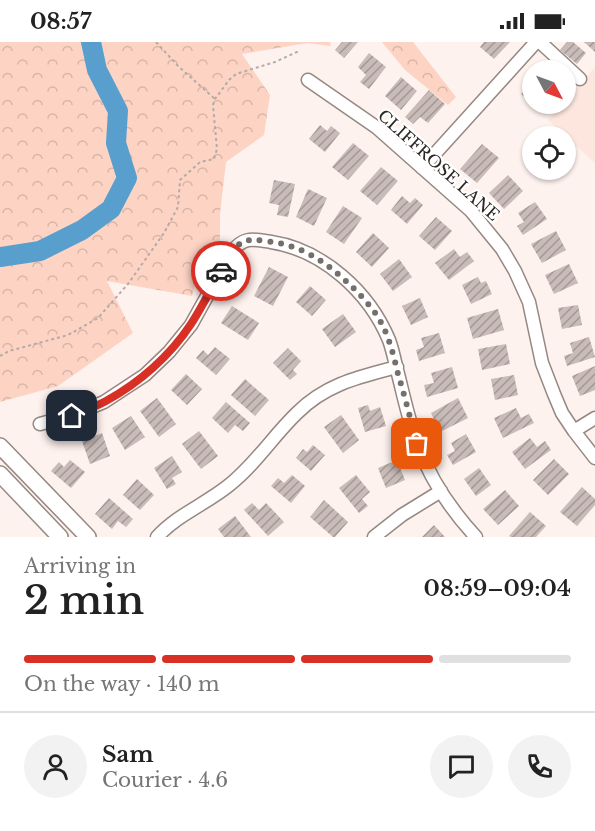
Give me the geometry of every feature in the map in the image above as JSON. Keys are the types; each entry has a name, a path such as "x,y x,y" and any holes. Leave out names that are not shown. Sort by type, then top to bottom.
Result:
{"main road":[{"path":"0,446 88,537"},
{"path":"0,474 60,537"}],"street":[{"path":"422,168 538,42 580,79"},
{"name":"CLIFFROSE LANE","path":"308,81 376,128 471,211 487,229 515,271 529,302 542,363 562,413 595,458"},
{"path":"40,424 72,416 104,402 145,375 191,325 231,253 242,241 256,240 285,244 326,263 356,290 377,315 390,341 417,444 441,491 476,537"},
{"path":"157,537 167,526 229,485 252,464 297,412 316,397 351,379 397,367"},
{"path":"574,431 595,418"},
{"path":"374,537 402,515 441,491"}],"path":[{"path":"156,42 179,67 215,99"},
{"path":"0,356 9,351 68,335 98,318 128,284 164,233 178,207 180,180 200,162 214,159 217,149 213,105 215,99 236,74 275,62 297,52 298,55"}],"shaded area":[{"path":"595,67 595,163 576,146 576,126 555,126 548,120 553,114 576,114 576,89"}],"green space":[{"path":"0,42 330,42 331,46 307,43 242,54 270,95 264,135 226,162 220,214 220,257 200,266 192,296 107,281 133,333 58,386 0,402"},
{"path":"382,42 413,42 456,97 448,105 405,70"}],"building":[{"path":"342,42 358,42 344,58 335,50"},
{"path":"484,42 510,42 494,59 480,47"},
{"path":"567,42 573,42 586,53 577,64 576,60 572,60 560,50"},
{"path":"584,42 595,42 595,52"},
{"path":"369,53 386,67 369,89 360,82 366,75 358,67"},
{"path":"401,77 417,91 401,110 385,96"},
{"path":"429,90 445,104 428,123 420,117 413,124 405,117"},
{"path":"320,125 327,131 331,126 340,133 325,152 309,139"},
{"path":"353,143 369,156 348,180 332,167"},
{"path":"482,144 499,158 477,183 460,169"},
{"path":"381,167 398,181 377,205 360,191"},
{"path":"508,175 523,191 504,209 489,193"},
{"path":"274,180 295,184 288,217 277,215 279,205 269,203"},
{"path":"308,189 327,198 314,226 296,217"},
{"path":"402,196 410,203 415,198 423,205 407,224 391,210"},
{"path":"535,202 547,219 523,235 517,226 524,222 518,213"},
{"path":"343,206 362,218 344,244 326,232"},
{"path":"436,217 452,231 435,250 419,236"},
{"path":"556,231 566,250 542,263 531,244"},
{"path":"373,233 389,248 372,267 356,252"},
{"path":"454,249 460,257 467,252 474,261 449,280 435,263"},
{"path":"399,259 412,277 393,291 380,274"},
{"path":"569,264 578,283 554,294 545,275"},
{"path":"269,267 288,277 273,306 254,296"},
{"path":"478,277 481,283 486,281 492,294 471,304 462,285"},
{"path":"310,286 326,300 312,316 296,302"},
{"path":"420,298 428,317 411,325 402,306"},
{"path":"578,305 582,325 562,329 558,308"},
{"path":"232,306 259,323 248,340 221,323"},
{"path":"498,309 504,330 473,339 467,318"},
{"path":"343,314 356,332 335,347 322,329"},
{"path":"439,333 445,353 419,361 416,350 424,347 421,338"},
{"path":"589,337 595,357 567,366 564,356 573,353 570,343"},
{"path":"506,344 510,364 482,370 478,349"},
{"path":"215,347 230,359 216,375 196,358 203,350 208,355"},
{"path":"288,348 301,361 293,370 297,374 290,380 273,363"},
{"path":"595,366 595,390 580,396 572,376"},
{"path":"452,367 458,388 427,397 424,385 434,383 431,373"},
{"path":"186,374 202,389 187,405 171,390"},
{"path":"514,375 518,395 495,400 491,379"},
{"path":"245,379 269,400 255,416 231,395"},
{"path":"157,398 176,424 159,437 140,411"},
{"path":"458,398 468,418 440,432 431,413"},
{"path":"226,402 250,423 243,431 235,425 228,433 212,418"},
{"path":"368,405 370,411 380,407 386,426 365,432 358,408"},
{"path":"516,408 521,418 529,414 534,423 503,438 494,418"},
{"path":"341,415 359,440 343,453 324,427"},
{"path":"131,416 145,437 125,450 112,428"},
{"path":"199,431 218,456 201,469 182,444"},
{"path":"102,433 110,456 90,464 82,441"},
{"path":"466,434 476,452 453,465 447,455 455,451 451,443"},
{"path":"530,438 537,447 545,441 551,450 525,469 512,452"},
{"path":"313,445 325,455 311,471 296,458 303,449 307,452"},
{"path":"172,456 182,472 172,478 176,484 167,489 154,468"},
{"path":"554,459 569,474 548,495 533,480"},
{"path":"70,460 85,472 71,488 51,471 59,462 64,467"},
{"path":"397,460 405,480 386,488 378,468"},
{"path":"479,468 491,485 476,496 464,479"},
{"path":"292,475 305,486 291,503 271,486 278,478 284,483"},
{"path":"356,475 370,492 362,499 368,506 359,513 339,488"},
{"path":"137,479 154,495 140,510 123,495"},
{"path":"582,487 595,499 595,505 577,526 560,512"},
{"path":"505,490 519,506 498,525 483,509"},
{"path":"109,498 133,519 126,527 118,521 112,529 95,514"},
{"path":"324,500 348,522 335,537 310,517"},
{"path":"252,503 259,510 266,503 284,522 268,536 244,510"},
{"path":"530,512 546,526 536,537 509,536"},
{"path":"235,516 251,537 224,537 218,529"},
{"path":"434,525 445,537 422,537"}],"waterway":[{"path":"0,257 40,251 82,230 111,209 127,178 116,143 118,111 97,70 91,42"}],"way so far":[{"path":"221,271 236,246 249,239 285,244 326,263 356,290 377,315 390,341 417,444"}],"route":[{"path":"72,416 104,402 145,375 191,325 221,271"}]}
